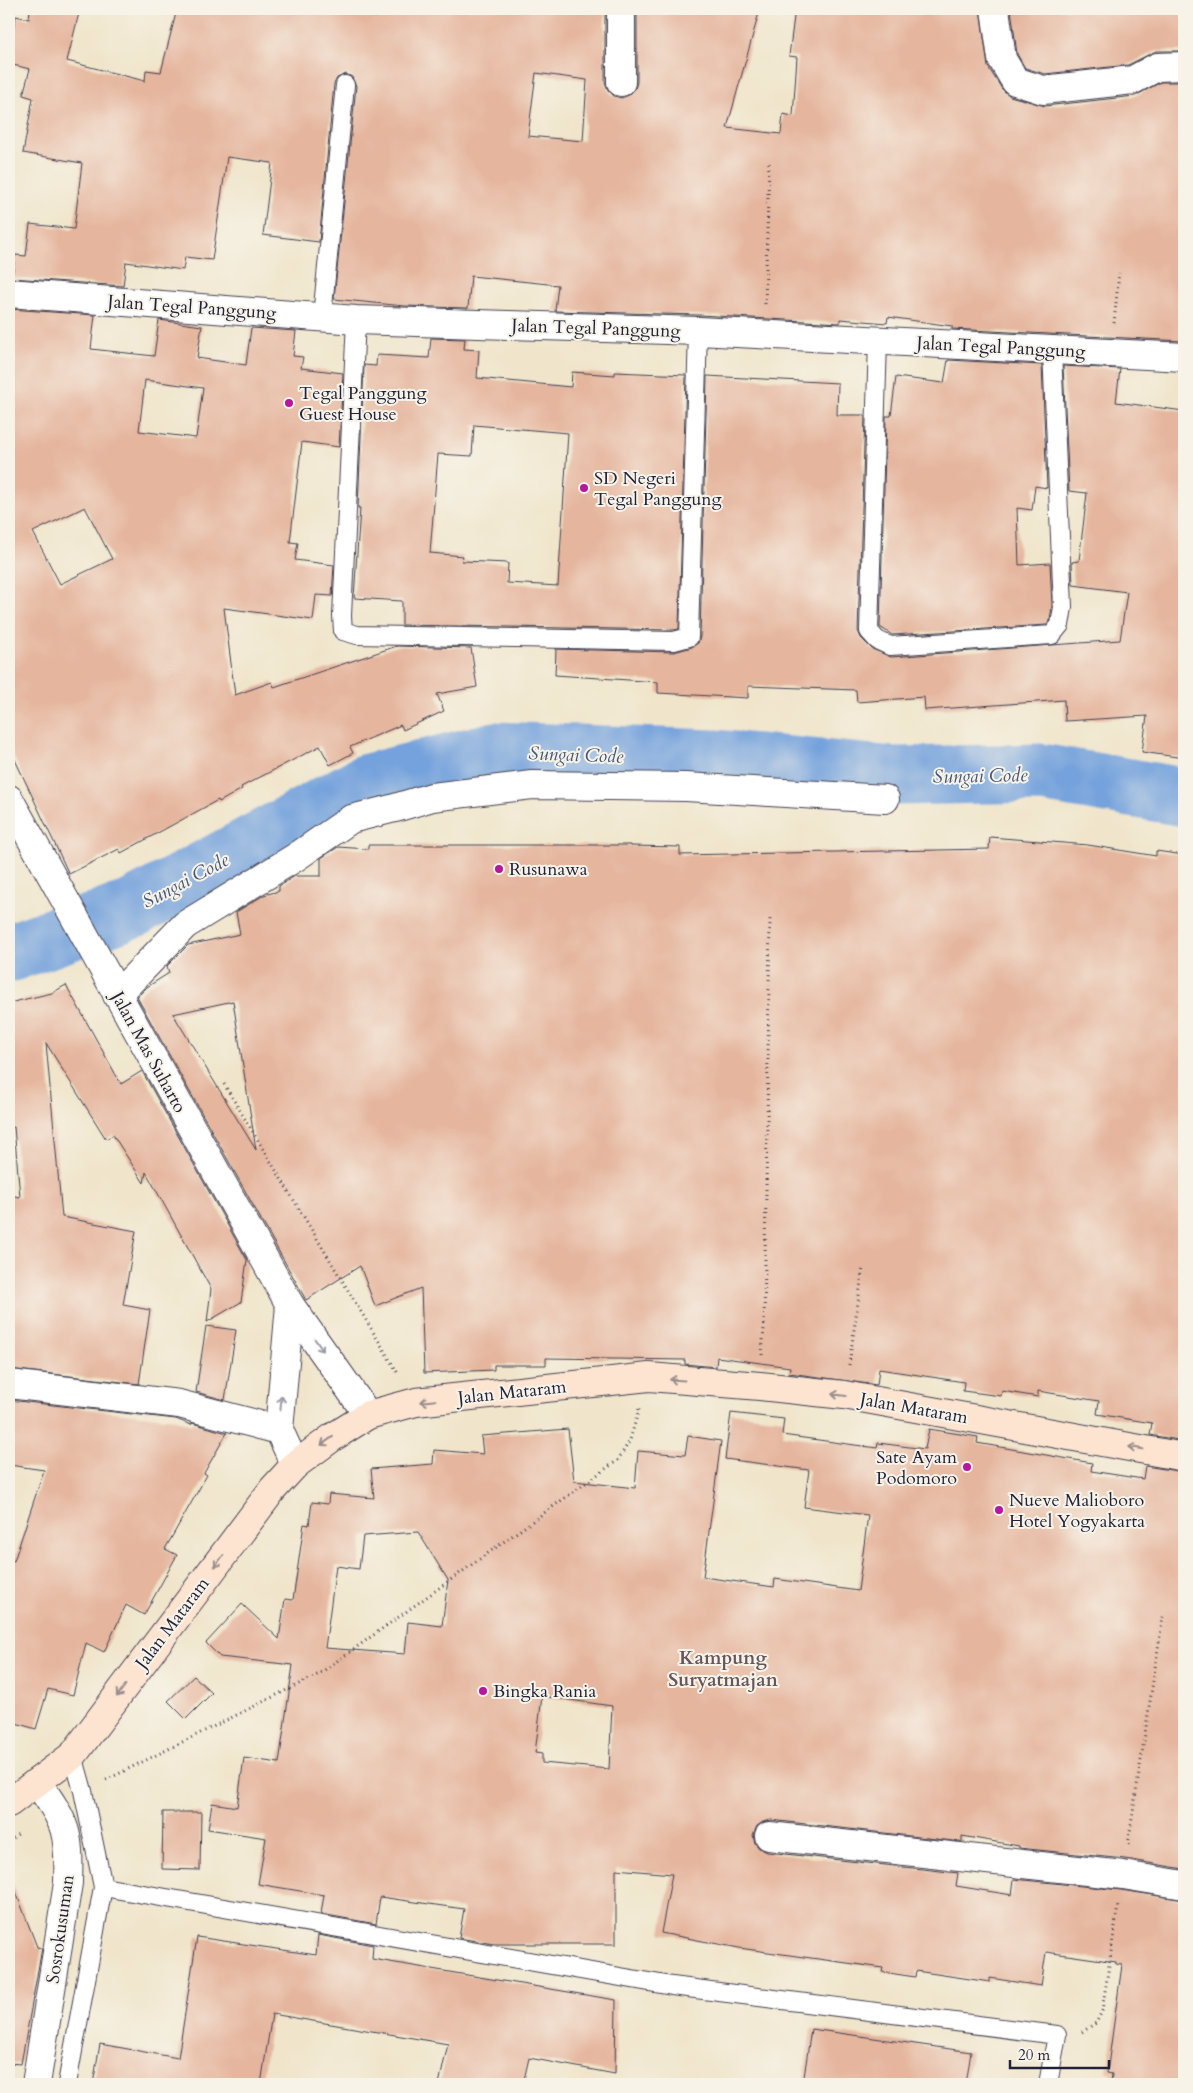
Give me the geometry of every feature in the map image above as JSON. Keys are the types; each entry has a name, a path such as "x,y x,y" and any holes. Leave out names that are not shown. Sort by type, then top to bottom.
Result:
{"main road":[{"name":"Jalan Mataram","path":"9,1803 73,1755 273,1489 295,1465 333,1437 368,1415 416,1402 649,1378 844,1395 1184,1457"}],"street":[{"path":"620,82 621,9"},
{"path":"995,9 1002,59 1015,81 1043,90 1133,80 1157,67 1184,66"},
{"name":"Jalan Tegal Panggung","path":"9,293 356,320 698,331 1184,357"},
{"path":"112,988 185,925 296,857 351,819 432,797 532,785 686,788 885,799"},
{"name":"Jalan Mas Suharto","path":"9,799 112,988 290,1305 368,1415"},
{"path":"290,1305 279,1430 295,1465"},
{"path":"9,1384 179,1404 279,1430"},
{"name":"Sosrokusuman","path":"36,2084 68,1884 69,1860 68,1838 62,1821 37,1782"},
{"path":"769,1836 1123,1875 1184,1885"}],"lane":[{"path":"322,317 346,85"},
{"path":"356,320 342,616 343,631 357,635 664,641 682,640 689,637 698,331"},
{"path":"878,341 869,631 877,640 890,646 1052,635 1060,625 1063,607 1052,350"},
{"path":"67,2084 103,1887 83,1791 73,1755"},
{"path":"103,1887 672,1986 1057,2035 1048,2084"}],"path":[{"path":"763,334 769,163"},
{"path":"1111,353 1119,273"},
{"path":"764,1328 770,919"},
{"path":"224,1084 403,1382"},
{"path":"844,1395 864,1268"},
{"path":"83,1791 319,1674 618,1460 627,1448 649,1378"},
{"path":"1057,2035 1082,2032 1096,2023 1102,2011 1163,1616"}],"building":[{"path":"30,9 80,9 67,61 145,81 146,70 161,72 177,9 333,9 376,17 378,9 605,9 605,82 608,90 614,96 621,98 629,95 635,89 637,82 637,9 760,9 727,128 781,134 783,114 793,116 797,57 789,56 795,9 980,9 988,67 1002,89 1010,96 1045,106 1135,96 1161,82 1184,82 1184,341 952,329 952,326 888,317 887,323 840,319 840,323 699,315 555,311 558,285 471,276 468,308 404,306 334,299 356,86 352,77 346,74 337,78 334,84 319,242 263,235 272,163 227,157 212,260 185,257 183,270 126,262 123,286 12,278 15,255 26,256 30,224 74,229 82,163 23,153 33,98 23,95 30,69 9,64 9,47 16,16 29,19","holes":["536,73 587,80 583,141 528,136"]},
{"path":"1011,9 1184,9 1184,51 1156,51 1128,65 1045,74 1025,68 1017,54"},
{"path":"9,309 95,315 91,349 154,356 159,320 202,326 197,358 246,365 251,328 296,331 293,356 303,357 301,368 343,373 339,447 302,442 290,542 298,543 295,560 334,565 332,596 316,595 313,620 224,608 235,695 272,682 274,687 397,646 471,648 477,687 437,694 444,711 403,730 401,725 350,747 353,753 330,765 320,746 121,853 119,849 69,874 9,747","holes":["145,380 203,388 196,438 139,431","85,507 112,559 60,584 33,532"]},
{"path":"431,338 465,339 464,349 479,350 477,378 571,387 572,372 615,375 615,372 686,375 679,629 402,625 402,601 354,598 360,508 358,508 364,365 376,366 377,355 429,358","holes":["474,425 568,433 558,586 507,583 508,563 462,561 463,556 430,553 438,454 472,456"]},
{"path":"948,360 1042,365 1047,488 1035,486 1032,510 1017,508 1019,565 1050,563 1052,606 1050,621 1047,625 892,635 880,627 886,416 891,416 896,377 944,383"},
{"path":"1063,366 1120,369 1116,402 1184,411 1184,758 1142,752 1147,716 1065,721 1064,700 925,710 924,697 857,702 856,690 748,686 748,698 658,693 658,682 555,675 556,649 674,652 692,647 698,643 700,637 707,376 838,383 837,415 865,415 858,631 861,638 872,649 891,657 1120,640 1127,592 1073,585 1072,562 1079,561 1087,493 1069,491"},
{"path":"990,837 1088,845 1156,856 1156,851 1184,855 1184,1441 1150,1435 1152,1423 1097,1414 1099,1401 1038,1391 1038,1397 1002,1391 1001,1396 963,1391 964,1382 879,1369 877,1385 789,1373 790,1367 717,1357 716,1367 685,1364 685,1360 546,1358 546,1365 494,1365 494,1370 424,1373 421,1288 375,1306 360,1266 306,1300 137,997 147,987 169,973 167,966 188,945 240,934 236,912 264,895 279,891 279,886 295,876 321,876 321,858 338,847 368,849 368,845 631,845 680,847 680,855 989,849","holes":["233,1001 256,1150 173,1014"]},
{"path":"66,985 121,1084 142,1071 247,1260 241,1302 207,1322 211,1289 146,1172 144,1183 113,1135 106,1139 46,1043 62,1217 136,1231 123,1305 150,1310 139,1384 9,1369 9,1195 20,1197 14,1127 9,1128 9,1003 52,993"},
{"path":"206,1326 236,1330 225,1400 196,1392"},
{"path":"9,1400 176,1419 191,1425 192,1423 227,1433 204,1473 207,1475 165,1549 177,1555 144,1615 126,1605 104,1652 86,1643 73,1695 48,1689 36,1729 9,1721 9,1559 14,1561 44,1470 9,1465"},
{"path":"731,1413 784,1419 782,1435 877,1448 878,1443 925,1449 929,1429 978,1437 977,1443 1092,1463 1091,1471 1143,1479 1145,1466 1184,1472 1184,1869 1125,1859 1019,1848 1019,1846 962,1836 962,1842 771,1820 757,1826 753,1835 755,1843 759,1848 767,1852 958,1873 956,1886 1012,1895 1014,1879 1121,1890 1184,1900 1184,2084 1111,2084 1112,2074 1107,2073 1122,1965 1116,1964 1116,1962 1046,1952 1041,1986 990,1978 990,1982 916,1971 915,1977 882,1972 883,1968 739,1948 661,1933 672,1874 616,1869 616,1944 494,1944 459,1938 464,1909 380,1897 376,1924 321,1914 324,1895 258,1884 266,1838 208,1829 212,1803 237,1807 244,1758 279,1763 293,1665 220,1657 206,1643 242,1604 279,1639 285,1599 293,1600 304,1524 309,1525 312,1502 328,1504 329,1494 374,1498 371,1469 433,1464 434,1450 483,1454 481,1436 568,1429 574,1481 635,1488 638,1451 685,1455 688,1436 721,1441 703,1577 774,1587 775,1579 858,1591 868,1515 804,1507 809,1470 725,1459","holes":["418,1532 448,1580 442,1626 408,1622 405,1654 325,1648 336,1566 359,1569 363,1536","542,1696 612,1706 609,1769 542,1763 542,1754 535,1753"]},
{"path":"194,1676 212,1693 186,1719 168,1701"},
{"path":"163,1812 201,1812 200,1870 162,1869"},
{"path":"9,1879 11,1879 37,1947 42,1948 21,2064 9,2063"},
{"path":"318,1935 373,1945 372,1959 616,2000 615,2074 529,2058 523,2084 439,2084 448,2044 272,2014 261,2084 93,2084 100,2044 178,2058 197,1937 316,1955"},
{"path":"811,2029 971,2052 966,2084 803,2084"}],"waterway":[{"name":"Sungai Code","path":"9,953 134,908 367,783 495,751 717,759 895,776 1041,773 1184,797"}],"place":[{"name":"Tegal Panggung Guest House","path":"289,403"},
{"name":"SD Negeri Tegal Panggung","path":"584,488"},
{"name":"Rusunawa","path":"499,869"},
{"name":"Sate Ayam Podomoro","path":"967,1467"},
{"name":"Nueve Malioboro Hotel Yogyakarta","path":"999,1510"},
{"name":"Bingka Rania","path":"483,1691"}],"district":[{"name":"Kampung Suryatmajan","path":"723,1668"}]}
